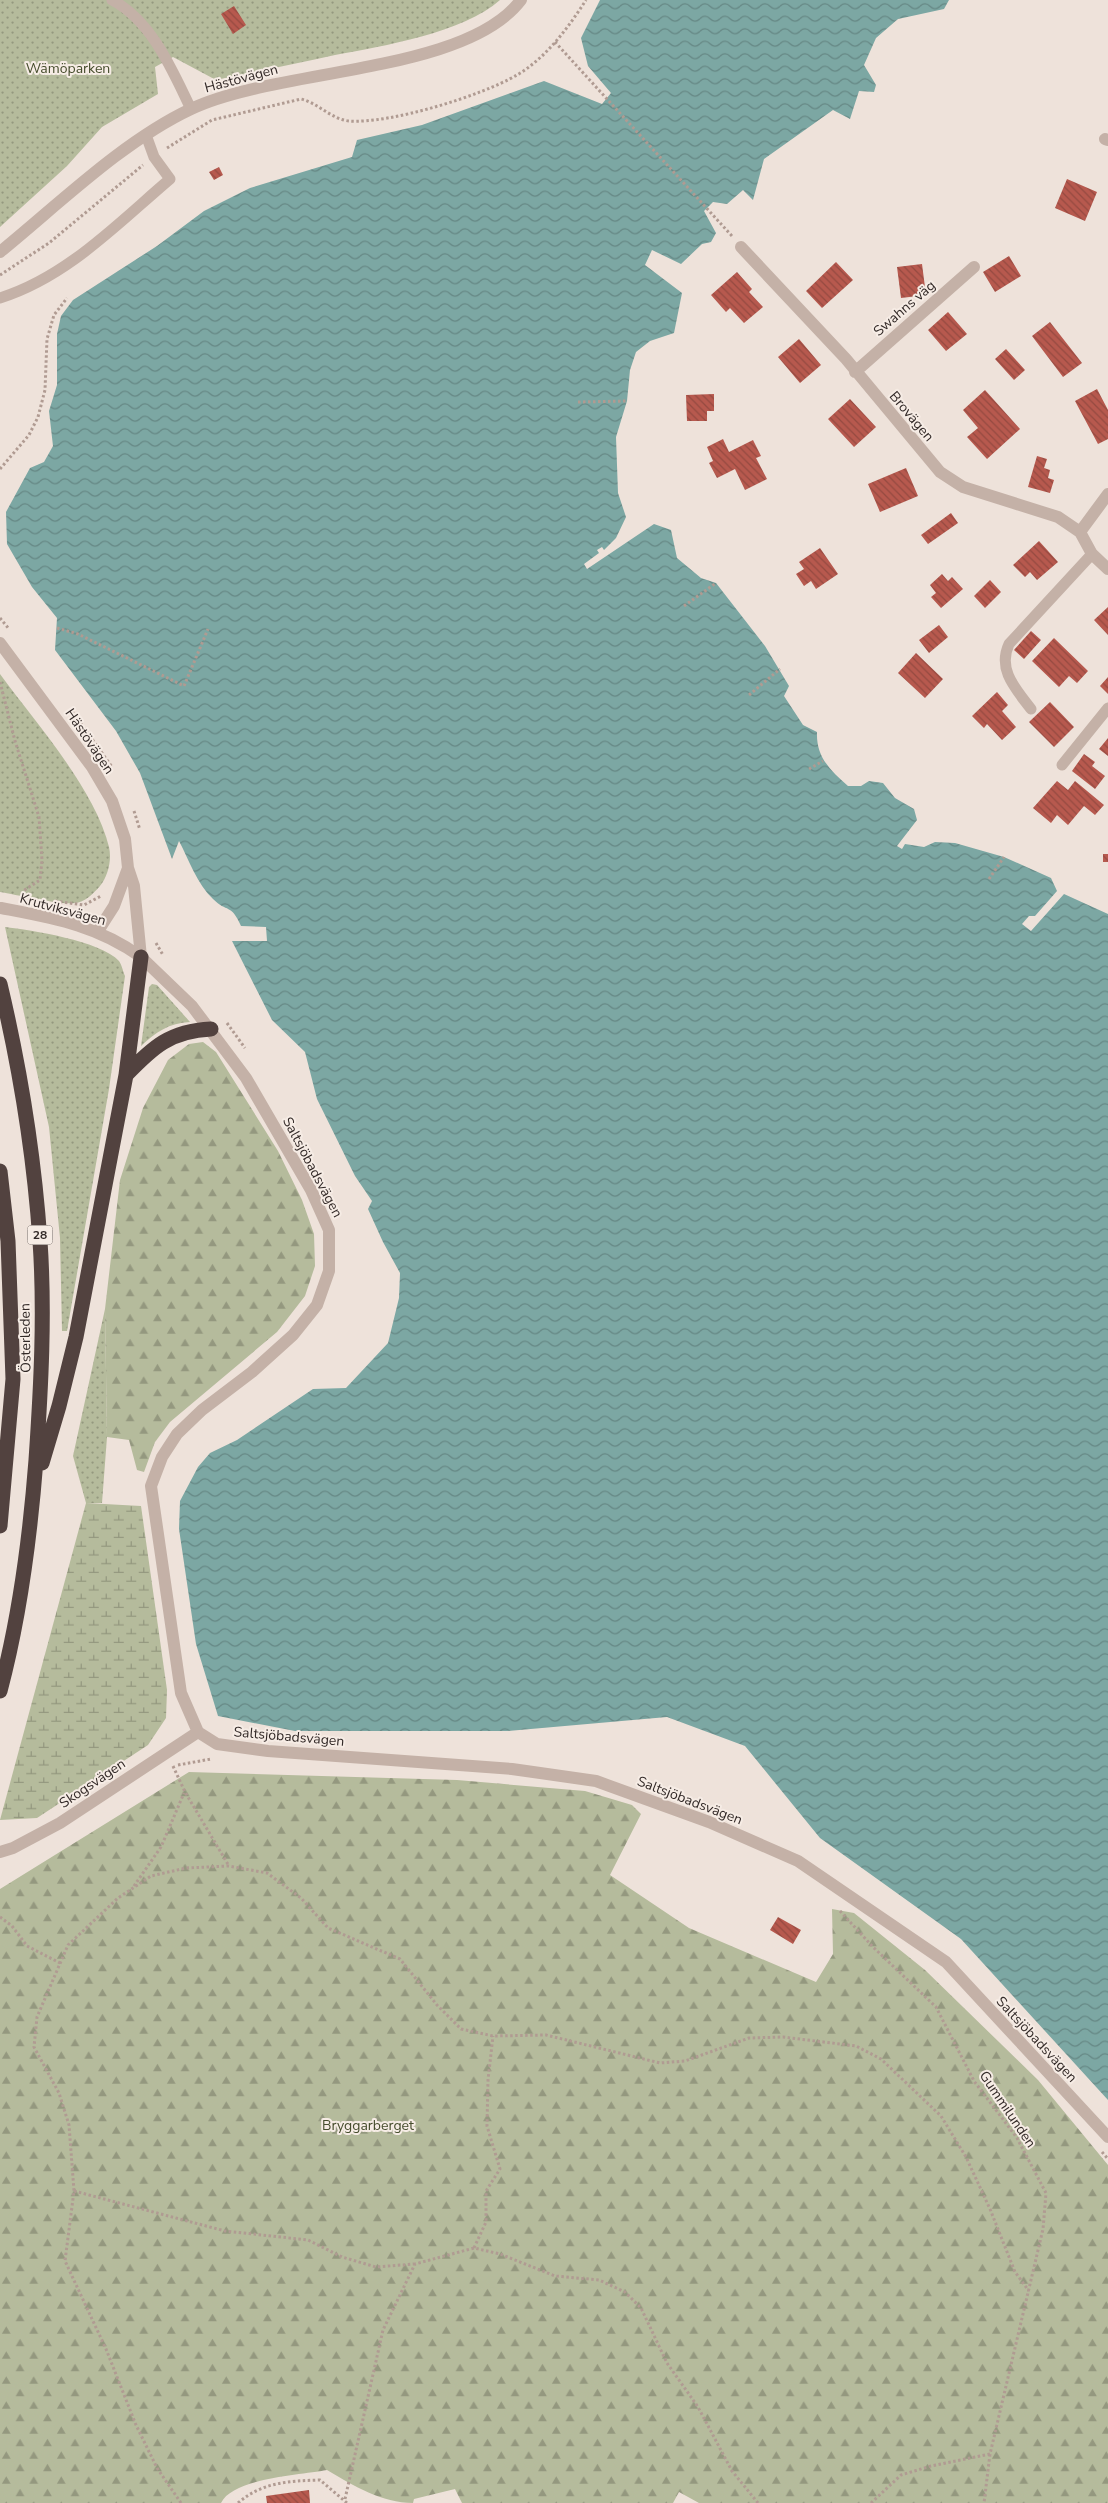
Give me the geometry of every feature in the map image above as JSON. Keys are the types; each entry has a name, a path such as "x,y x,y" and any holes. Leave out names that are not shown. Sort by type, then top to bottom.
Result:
{"highway":[{"path":"34,1488 59,1406 76,1338 126,1075 141,958"},
{"name":"Österleden","path":"0,984 11,1029 28,1129 40,1242 42,1377 34,1488 16,1618 0,1691"},
{"path":"126,1075 161,1042 191,1030 211,1030"},
{"name":"Österleden","path":"0,1171 8,1241 13,1379 0,1526"}],"street":[{"name":"Hästövägen","path":"0,252 146,135 192,109 261,86 414,57 453,45 502,18 521,0"},
{"name":"Brovägen","path":"741,247 846,359 854,372 940,472 963,487 1058,516 1080,532 1092,554 1108,569"},
{"name":"Swahns väg","path":"854,372 974,267"},
{"path":"1080,532 1108,494"},
{"name":"Hästövägen","path":"0,643 72,739 112,801 125,839 128,868 134,886 141,958"},
{"name":"Hästövägen","path":"98,931 114,906 128,868"},
{"name":"Krutviksvägen","path":"0,908 48,917 98,931 123,944 141,958"},
{"name":"Saltsjöbadsvägen","path":"141,958 192,1006 246,1078 311,1190 329,1230 329,1271 317,1305 292,1335 252,1372 202,1410 177,1434 162,1457 151,1486 180,1693 198,1732 217,1744 268,1751 512,1769 596,1781 709,1822 783,1854 798,1861 841,1889 946,1962 1108,2137"},
{"name":"Skogsvägen","path":"0,1852 13,1848 60,1823 166,1751 198,1732"}],"lane":[{"path":"112,0 147,30 169,64 192,109"},
{"path":"0,298 41,282 72,262 170,180 154,157 146,135"},
{"path":"1031,709 1013,685 1005,667 1004,655 1009,644 1092,554"},
{"path":"1062,765 1108,708"}],"path":[{"path":"0,274 49,243 154,157 212,120 301,99 312,102 338,118 348,121 369,120 426,110 487,89 518,74 555,42 586,0"},
{"path":"555,42 741,247"},
{"path":"0,469 29,435 38,417 45,390 47,339 54,315 67,298"},
{"path":"578,402 627,401"},
{"path":"684,606 716,583"},
{"path":"57,628 78,634 184,686 208,629"},
{"path":"749,696 780,670"},
{"path":"0,682 14,741 39,817 42,860 40,880 23,891 22,897"},
{"path":"809,769 823,761"},
{"path":"989,879 1004,857"},
{"path":"48,900 84,905 101,895 114,906"},
{"path":"14,897 30,898"},
{"path":"153,934 155,942 164,957"},
{"path":"222,1018 240,1038 249,1055"},
{"path":"166,1751 185,1792 228,1866"},
{"path":"165,1772 174,1766 212,1759"},
{"path":"133,1888 161,1847 185,1792"},
{"path":"180,2503 157,2468 136,2425 106,2349 65,2261 74,2191 69,2125 59,2093 34,2047 38,2017 68,1945 118,1898 151,1876 186,1868 228,1866 267,1873 301,1898 328,1928 400,1959 436,2005 461,2029 493,2036 546,2035 660,2063 685,2061 749,2038 783,2037 856,2046 881,2059 941,2116 966,2158 1015,2272 1029,2291"},
{"path":"841,1889 833,1902 849,1913"},
{"name":"Gummilunden","path":"833,1902 873,1947 936,2006 974,2081 1017,2138 1046,2193 1043,2229 990,2454 984,2503"},
{"path":"0,1917 12,1926 27,1946 60,1963"},
{"path":"474,2248 486,2222 486,2191 500,2169 487,2126 488,2080 493,2036"},
{"path":"1096,2144 1108,2159"},
{"path":"74,2191 225,2231 308,2240 342,2257 376,2267 415,2264 474,2248 500,2254 555,2276 600,2280 625,2292 641,2308 667,2363 698,2408 732,2471 758,2503"},
{"path":"238,2503 251,2492 283,2481 320,2480 346,2501 383,2330 415,2264"},
{"path":"871,2503 901,2475 931,2466 990,2454"}],"green space":[{"name":"Wämöparken","path":"0,0 500,0 484,11 444,30 399,42 216,80 173,57 155,67 158,94 102,127 67,166 0,227"},
{"path":"0,674 78,779 102,825 110,852 107,873 95,892 78,903 59,903 0,892"},
{"path":"5,927 65,938 97,948 119,961 125,976 109,1089 67,1331 62,1331 60,1238 49,1127"},
{"path":"152,984 157,985 190,1022 176,1024 163,1029 141,1046 149,987"},
{"path":"203,1042 216,1052 278,1151 302,1200 314,1234 315,1266 305,1296 277,1332 170,1422 155,1442 144,1472 137,1470 129,1440 107,1437 105,1309 120,1180 143,1108 168,1060 189,1044"},
{"path":"105,1309 107,1437 102,1503 86,1503 73,1456"},
{"path":"86,1503 141,1506 167,1690 166,1718 148,1745 37,1818 0,1820"},
{"name":"Bryggarberget","path":"189,1772 457,1780 585,1791 632,1805 641,1814 610,1875 689,1928 816,1982 833,1954 832,1909 854,1913 925,1970 1038,2080 1108,2165 1108,2503 699,2503 679,2492 673,2503 462,2503 455,2489 414,2499 413,2503 379,2497 327,2470 253,2483 239,2488 228,2495 221,2503 0,2503 0,1889"}],"water":[{"path":"600,0 949,0 944,9 898,19 876,38 864,65 876,85 874,92 859,91 850,119 833,110 764,159 753,200 743,190 727,204 713,202 704,211 716,233 711,242 702,244 681,264 652,250 645,265 682,293 674,333 650,341 636,352 630,370 627,401 616,437 618,493 626,517 616,538 604,550 602,547 597,550 599,553 584,564 587,569 654,524 671,530 677,558 701,578 716,583 765,646 789,686 784,696 803,725 817,732 817,741 822,756 835,774 848,786 861,786 869,781 883,783 895,798 914,809 917,820 897,846 902,849 905,844 924,847 935,842 955,843 1004,857 1051,878 1057,891 1035,916 1029,916 1022,924 1031,931 1064,894 1108,914 1108,2100 961,1939 820,1838 745,1746 667,1717 507,1731 295,1731 218,1716 196,1644 179,1529 180,1501 198,1467 210,1453 237,1440 313,1389 346,1388 388,1343 399,1298 400,1273 368,1209 372,1201 355,1176 317,1099 305,1052 272,1020 232,941 267,941 266,927 241,926 231,911 213,899 198,879 179,841 172,859 140,773 116,731 55,650 57,618 32,587 7,544 6,512 30,468 44,462 53,446 49,411 57,385 57,334 61,316 73,300 157,246 204,211 250,188 352,157 357,140 422,125 544,81 602,104 611,93 588,66 581,38"}],"building":[{"path":"234,6 246,25 233,34 221,14"},
{"path":"219,167 223,175 214,180 209,172"},
{"path":"1067,179 1097,192 1085,221 1055,208"},
{"path":"1009,256 1021,276 995,292 983,272"},
{"path":"836,262 853,280 822,308 806,291"},
{"path":"922,264 926,295 901,298 897,267"},
{"path":"737,272 752,289 749,292 763,307 744,323 730,308 726,312 711,295"},
{"path":"948,312 967,334 946,351 928,330"},
{"path":"1050,322 1082,363 1063,377 1032,336"},
{"path":"799,339 821,365 800,383 778,357"},
{"path":"1006,349 1025,370 1014,380 995,359"},
{"path":"1097,389 1108,410 1108,439 1098,444 1075,401"},
{"path":"985,390 1020,429 987,459 967,437 978,428 963,410"},
{"path":"714,394 714,411 707,411 707,421 687,421 686,395"},
{"path":"850,399 876,427 854,447 828,419"},
{"path":"723,439 729,452 753,440 761,456 756,458 767,479 745,490 735,469 717,478 709,463 713,461 707,447"},
{"path":"1037,456 1047,459 1044,468 1050,470 1048,478 1054,480 1050,493 1028,487"},
{"path":"906,468 918,496 880,512 868,484"},
{"path":"951,513 958,523 928,544 921,535"},
{"path":"1039,541 1058,562 1037,580 1030,572 1025,577 1013,565"},
{"path":"820,548 838,574 816,589 811,581 804,586 796,574 804,569 799,562"},
{"path":"942,574 948,581 952,577 963,589 941,608 931,597 936,593 930,585"},
{"path":"990,580 1001,592 985,608 974,596"},
{"path":"1108,607 1108,635 1094,620"},
{"path":"939,625 948,637 929,653 919,640"},
{"path":"1031,631 1041,640 1024,659 1014,650"},
{"path":"1054,638 1088,671 1077,683 1069,676 1059,687 1032,661"},
{"path":"916,653 943,679 925,698 898,673"},
{"path":"1108,677 1108,694 1100,686"},
{"path":"997,692 1008,705 1002,711 1016,727 1002,740 987,724 984,728 972,716"},
{"path":"1050,702 1074,727 1054,747 1029,722"},
{"path":"1108,738 1108,756 1099,749"},
{"path":"1084,754 1095,762 1092,766 1105,776 1095,789 1072,771"},
{"path":"1057,781 1068,790 1075,781 1104,805 1095,815 1084,806 1068,825 1057,815 1051,823 1033,808"},
{"path":"1103,854 1108,854 1108,862 1103,862"},
{"path":"778,1917 801,1930 793,1944 770,1930"},
{"path":"309,2490 310,2503 267,2503 266,2496"}]}
